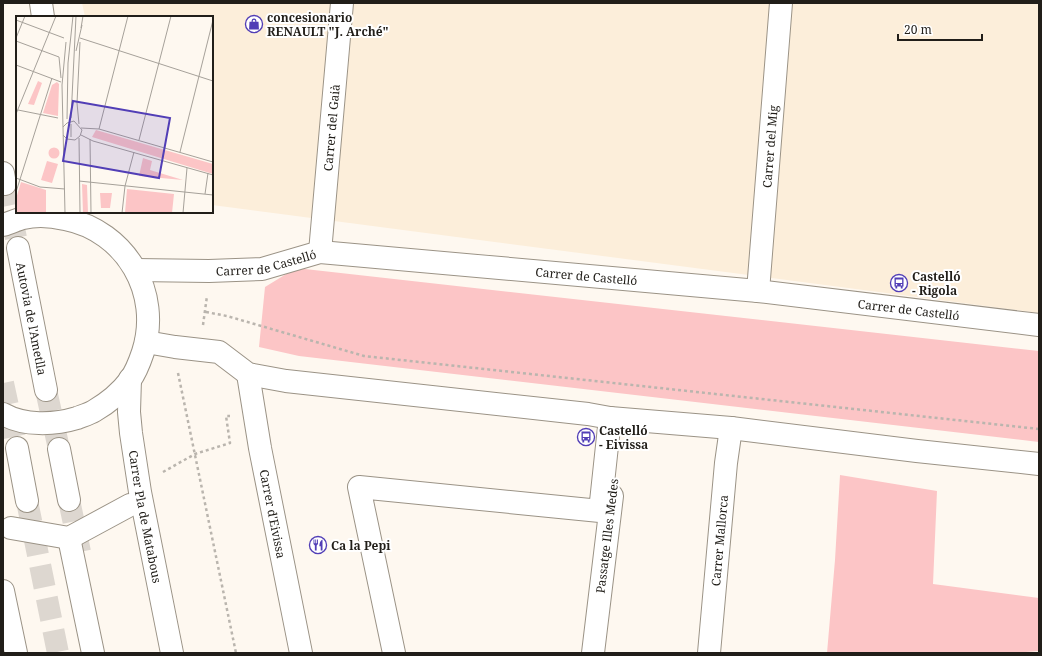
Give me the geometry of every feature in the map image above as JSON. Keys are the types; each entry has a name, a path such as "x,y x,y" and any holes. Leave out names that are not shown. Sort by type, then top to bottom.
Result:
{"main road":[{"path":"41,3 43,16"},
{"name":"Carrer del Gaià","path":"320,252 342,3"},
{"name":"Carrer del Mig","path":"758,291 781,3"},
{"path":"92,213 100,232"},
{"path":"3,225 24,218 50,216 76,221 100,232 114,242 126,255 136,270 145,293 149,317 146,342 140,361 130,379 112,397 93,412 66,422 37,423 9,417 3,414"},
{"name":"Autovia de l'Ametlla","path":"18,248 46,390"},
{"name":"Carrer de Castelló","path":"136,270 209,271 262,269 320,252 758,291 1039,325"},
{"path":"146,342 218,352 248,374 286,381 616,418 731,428 917,451 1039,464"},
{"name":"Carrer d'Eivissa","path":"248,374 260,448 301,653"},
{"name":"Carrer Pla de Matabous","path":"130,379 129,412 140,492 172,653"},
{"path":"394,653 359,488 600,512 616,418"},
{"name":"Passatge Illes Medes","path":"593,653 616,418"},
{"name":"Carrer Mallorca","path":"709,653 726,463 731,428"},
{"path":"17,448 27,501"},
{"path":"59,449 69,500"},
{"path":"11,528 69,538 130,505"},
{"path":"69,538 92,653"},
{"path":"3,591 16,653"}],"path":[{"path":"203,326 206,312 209,271"},
{"path":"206,312 227,316 364,356 1039,429"},
{"path":"175,347 178,371 236,653"},
{"path":"162,473 195,454 230,443 226,416 231,415"}],"shaded area":[{"path":"82,3 1039,3 1039,313 213,205 213,16 85,16"},
{"path":"296,268 1039,351 1039,442 299,356 259,347 265,287"},
{"path":"840,475 937,491 933,584 1039,598 1039,651 1011,653 827,653 835,560"}],"tunnel":[{"path":"5,184 18,248"},
{"path":"3,383 17,448"},
{"path":"46,390 59,449"},
{"path":"69,500 80,552"},
{"path":"27,501 58,653"}],"place":[{"name":"concesionario RENAULT \"J. Arché\"","path":"254,24"},
{"name":"Castelló - Rigola","path":"899,283"},
{"name":"Castelló - Eivissa","path":"586,437"},
{"name":"Ca la Pepi","path":"318,545"}]}
